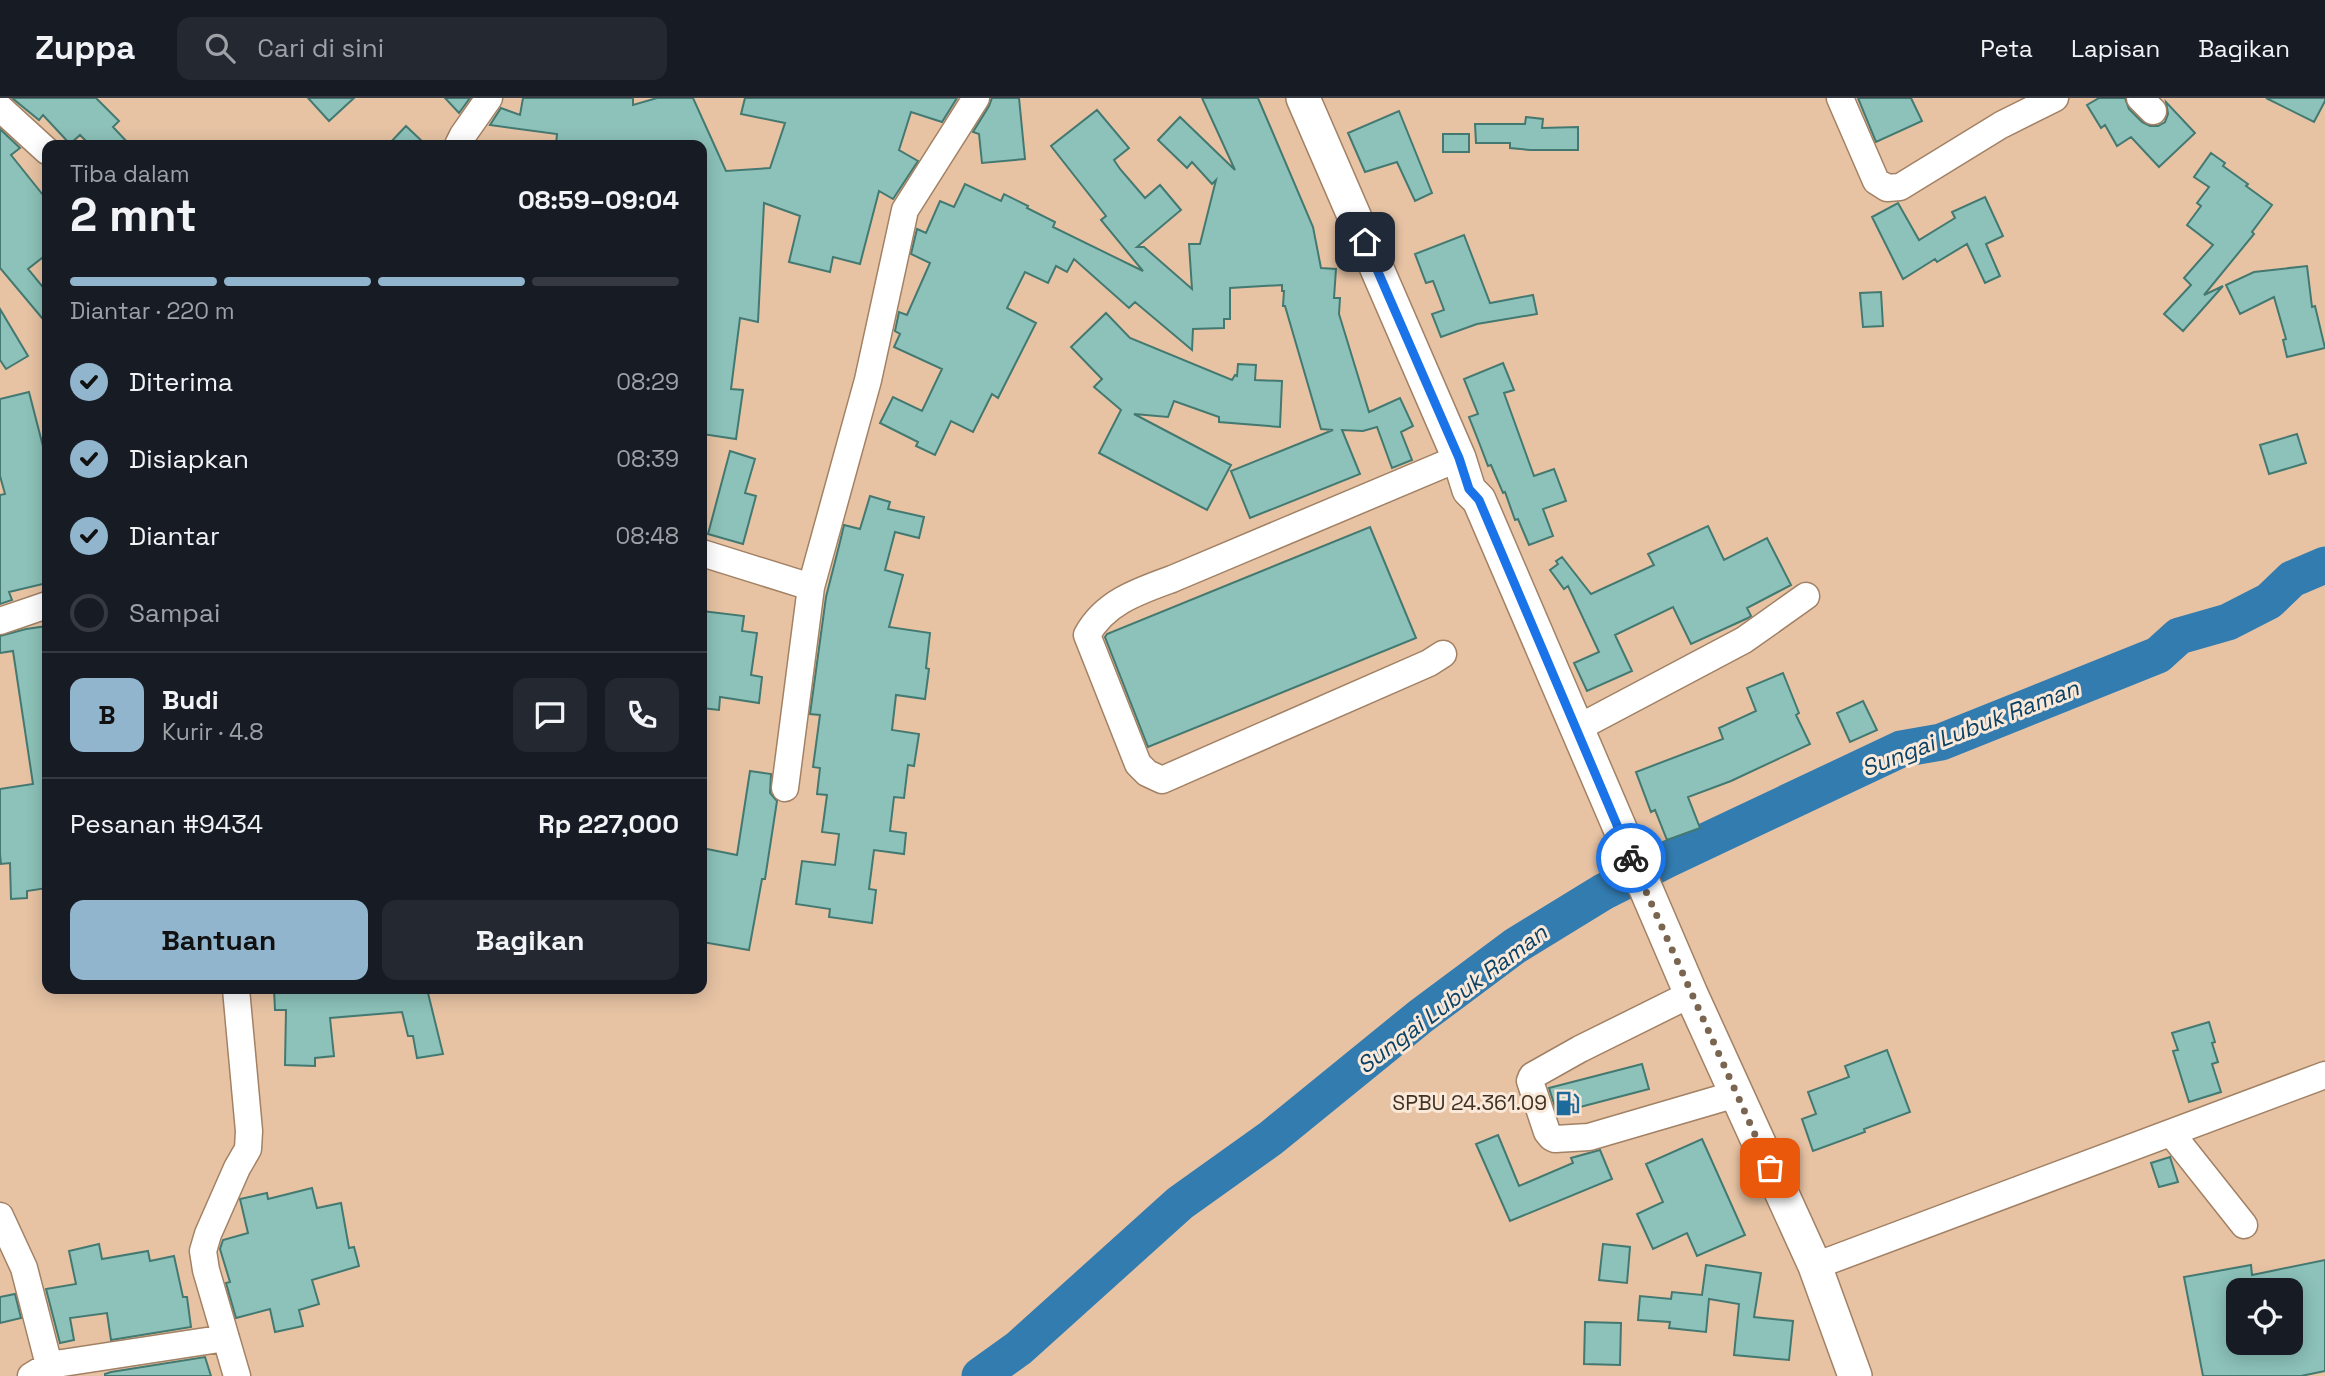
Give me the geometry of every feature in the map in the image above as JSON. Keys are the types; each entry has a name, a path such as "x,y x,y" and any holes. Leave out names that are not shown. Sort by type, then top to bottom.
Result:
{"main road":[{"path":"1303,98 1459,458 1469,489 1479,500 1690,994 1815,1266 1855,1376"},
{"path":"1317,98 1483,484 1479,500"}],"street":[{"path":"461,140 489,98"},
{"path":"785,788 811,587 868,380 905,210 976,98"},
{"path":"1840,98 1876,181 1887,188 1900,187 2001,125 2055,98"},
{"path":"0,107 42,146"},
{"path":"1443,654 1429,663 1161,780 1138,765 1087,635 1099,616 1130,594 1172,579 1459,458"},
{"path":"707,555 811,587"},
{"path":"1576,729 1744,639 1806,596"},
{"path":"0,621 42,607"},
{"path":"236,994 249,1131 248,1149 203,1251 237,1376"},
{"path":"1690,994 1532,1076 1530,1081 1547,1132 1555,1139 1589,1137 1736,1094"},
{"path":"1815,1266 2325,1075"},
{"path":"2171,1133 2244,1225"},
{"path":"0,1216 24,1268 40,1371 226,1338"}],"building":[{"path":"12,98 96,98 119,121 113,127 125,140 85,140 80,135 74,140 66,140 43,115 39,120"},
{"path":"308,98 354,98 329,121"},
{"path":"445,98 470,98 459,113"},
{"path":"523,98 633,98 633,105 657,98 693,98 726,171 770,168 785,123 741,114 745,98 957,98 942,122 911,112 899,150 918,161 893,199 879,191 860,264 833,257 830,272 789,262 800,216 764,203 758,322 740,318 731,389 743,390 736,439 707,435 707,140 556,140 557,134 490,125 501,108 520,115"},
{"path":"992,98 1019,98 1025,159 982,163 979,134 973,132"},
{"path":"1202,98 1258,98 1313,227 1321,268 1336,269 1334,298 1340,298 1339,314 1369,412 1400,398 1413,426 1401,432 1412,460 1392,468 1377,427 1363,431 1342,430 1360,474 1250,518 1231,471 1333,430 1321,429 1283,306 1282,285 1230,288 1230,319 1224,319 1224,328 1193,329 1192,350 1135,302 1129,308 1074,259 1067,272 1056,266 1048,283 1025,272 1007,308 1036,323 998,398 992,394 973,432 951,421 935,455 916,446 918,442 880,423 893,397 922,411 942,369 894,347 900,334 895,331 899,312 907,315 930,263 911,254 917,229 926,233 940,201 954,207 965,184 1001,201 1004,194 1055,222 1053,227 1143,271 1101,220 1106,216 1051,146 1097,110 1129,148 1114,160 1120,169 1145,198 1160,185 1181,210 1137,247 1144,247 1192,289 1189,244 1200,244 1216,180 1212,184 1192,162 1187,168 1158,140 1180,117 1235,170"},
{"path":"1858,98 1911,98 1922,121 1876,142"},
{"path":"2099,98 2125,98 2129,109 2150,126 2165,122 2168,114 2166,102 2195,133 2159,167 2131,137 2117,146 2105,125 2101,128 2087,105"},
{"path":"2266,98 2325,98 2325,101 2314,122"},
{"path":"1399,111 1432,193 1415,201 1397,162 1365,172 1348,133"},
{"path":"1526,117 1543,119 1542,128 1578,127 1578,150 1530,150 1510,148 1510,143 1476,143 1475,124 1525,124"},
{"path":"406,126 421,140 393,140"},
{"path":"0,129 20,148 11,155 42,194 42,258 28,269 42,286 42,318 0,268"},
{"path":"1443,134 1469,134 1469,152 1443,152"},
{"path":"2211,153 2225,163 2223,166 2248,184 2246,186 2272,205 2252,232 2254,234 2204,295 2223,286 2183,331 2164,314 2191,285 2184,278 2213,245 2187,225 2201,206 2197,203 2209,187 2194,177"},
{"path":"1985,197 2003,236 1986,244 2000,276 1985,283 1967,244 1937,262 1935,259 1903,279 1872,217 1898,203 1919,240 1955,218 1952,212"},
{"path":"1464,235 1490,303 1533,295 1537,314 1477,324 1441,337 1432,314 1444,310 1433,281 1426,283 1415,254"},
{"path":"2307,266 2312,307 2315,306 2325,348 2287,357 2283,340 2286,339 2274,297 2240,314 2226,285 2254,272"},
{"path":"1881,292 1883,326 1863,327 1860,293"},
{"path":"0,309 28,356 6,369 0,360"},
{"path":"1106,313 1130,338 1232,380 1237,376 1238,364 1256,365 1255,380 1282,381 1280,427 1219,422 1219,417 1174,401 1168,417 1134,414 1231,465 1207,510 1099,453 1121,410 1094,387 1102,379 1071,347"},
{"path":"1503,363 1514,390 1504,393 1534,476 1554,469 1566,501 1543,509 1553,536 1529,545 1491,465 1488,466 1469,417 1478,414 1464,379"},
{"path":"29,392 42,443 42,584 9,592 12,600 0,604 0,495 5,494 0,476 0,399"},
{"path":"2297,434 2306,463 2269,474 2260,445"},
{"path":"730,451 755,459 745,493 756,496 743,544 708,534"},
{"path":"870,496 890,502 888,509 924,517 919,538 895,532 885,570 903,575 889,627 930,633 925,699 896,695 892,730 919,734 914,766 908,765 904,798 894,797 890,831 906,833 904,854 874,850 869,889 876,890 872,923 829,917 830,909 796,904 802,861 835,865 839,834 822,832 827,795 817,794 820,768 813,767 820,715 810,714 826,597 844,525 860,529"},
{"path":"1708,526 1724,560 1767,538 1791,585 1747,608 1751,616 1748,618 1691,644 1673,607 1615,635 1632,671 1587,691 1574,663 1599,652 1568,586 1564,589 1550,570 1558,564 1556,561 1562,557 1591,594 1654,565 1648,554"},
{"path":"1370,527 1416,638 1148,747 1105,637 1107,634"},
{"path":"707,612 744,616 742,631 757,633 751,675 762,677 759,703 720,697 719,710 707,709"},
{"path":"42,627 42,889 27,891 27,898 11,899 10,863 1,864 0,854 0,789 33,784 13,651 0,653 0,636"},
{"path":"1783,673 1799,713 1796,715 1810,744 1731,781 1688,797 1700,828 1667,840 1655,810 1651,812 1636,772 1723,739 1719,728 1756,711 1747,688"},
{"path":"1863,701 1877,730 1850,742 1837,713"},
{"path":"750,771 771,774 770,793 777,801 765,879 762,879 749,950 707,943 707,849 737,855"},
{"path":"274,994 428,994 443,1054 417,1058 413,1036 408,1036 402,1012 330,1018 334,1056 315,1058 315,1066 285,1065 286,1010 275,1010"},
{"path":"2209,1022 2218,1062 2212,1064 2221,1092 2189,1102 2173,1051 2178,1050 2172,1033"},
{"path":"1887,1050 1910,1112 1813,1151 1802,1119 1816,1114 1808,1092 1849,1077 1845,1066"},
{"path":"1642,1064 1649,1089 1557,1113 1549,1088"},
{"path":"1498,1135 1519,1186 1573,1163 1571,1158 1600,1150 1612,1179 1510,1221 1476,1144"},
{"path":"1702,1139 1745,1235 1697,1256 1687,1233 1653,1249 1637,1214 1663,1202 1646,1164"},
{"path":"2170,1157 2178,1182 2159,1187 2151,1163"},
{"path":"312,1188 317,1208 341,1203 349,1248 354,1247 359,1266 312,1280 319,1304 299,1310 303,1326 275,1332 270,1309 236,1318 226,1283 230,1282 220,1249 223,1240 248,1233 240,1199 267,1193 268,1199"},
{"path":"99,1244 102,1259 148,1251 150,1261 174,1256 183,1297 187,1297 191,1327 111,1340 107,1313 70,1318 74,1340 60,1343 46,1289 76,1284 69,1251"},
{"path":"1603,1244 1630,1247 1627,1283 1599,1280"},
{"path":"2325,1260 2325,1371 2301,1376 2203,1376 2184,1277 2251,1265 2252,1275"},
{"path":"1706,1265 1761,1273 1754,1317 1793,1321 1789,1360 1734,1355 1739,1304 1709,1299 1706,1332 1669,1328 1670,1322 1638,1320 1640,1296 1671,1299 1672,1292 1702,1295"},
{"path":"15,1294 21,1318 0,1323 0,1297"},
{"path":"1585,1322 1621,1323 1620,1365 1584,1364"},
{"path":"205,1357 211,1376 105,1376 111,1372"}],"waterway":[{"name":"Sungai Lubuk Raman","path":"980,1376 1019,1348 1180,1203 1271,1138 1421,1016 1515,946 1603,892 1901,749 1941,742 2158,655 2179,636 2228,622 2269,601 2292,579 2325,565"}],"way so far":[{"path":"1631,858 1770,1168"}],"place":[{"name":"SPBU 24.361.09","path":"1567,1103"}],"route":[{"path":"1365,242 1459,458 1469,489 1479,500 1631,858"}]}
